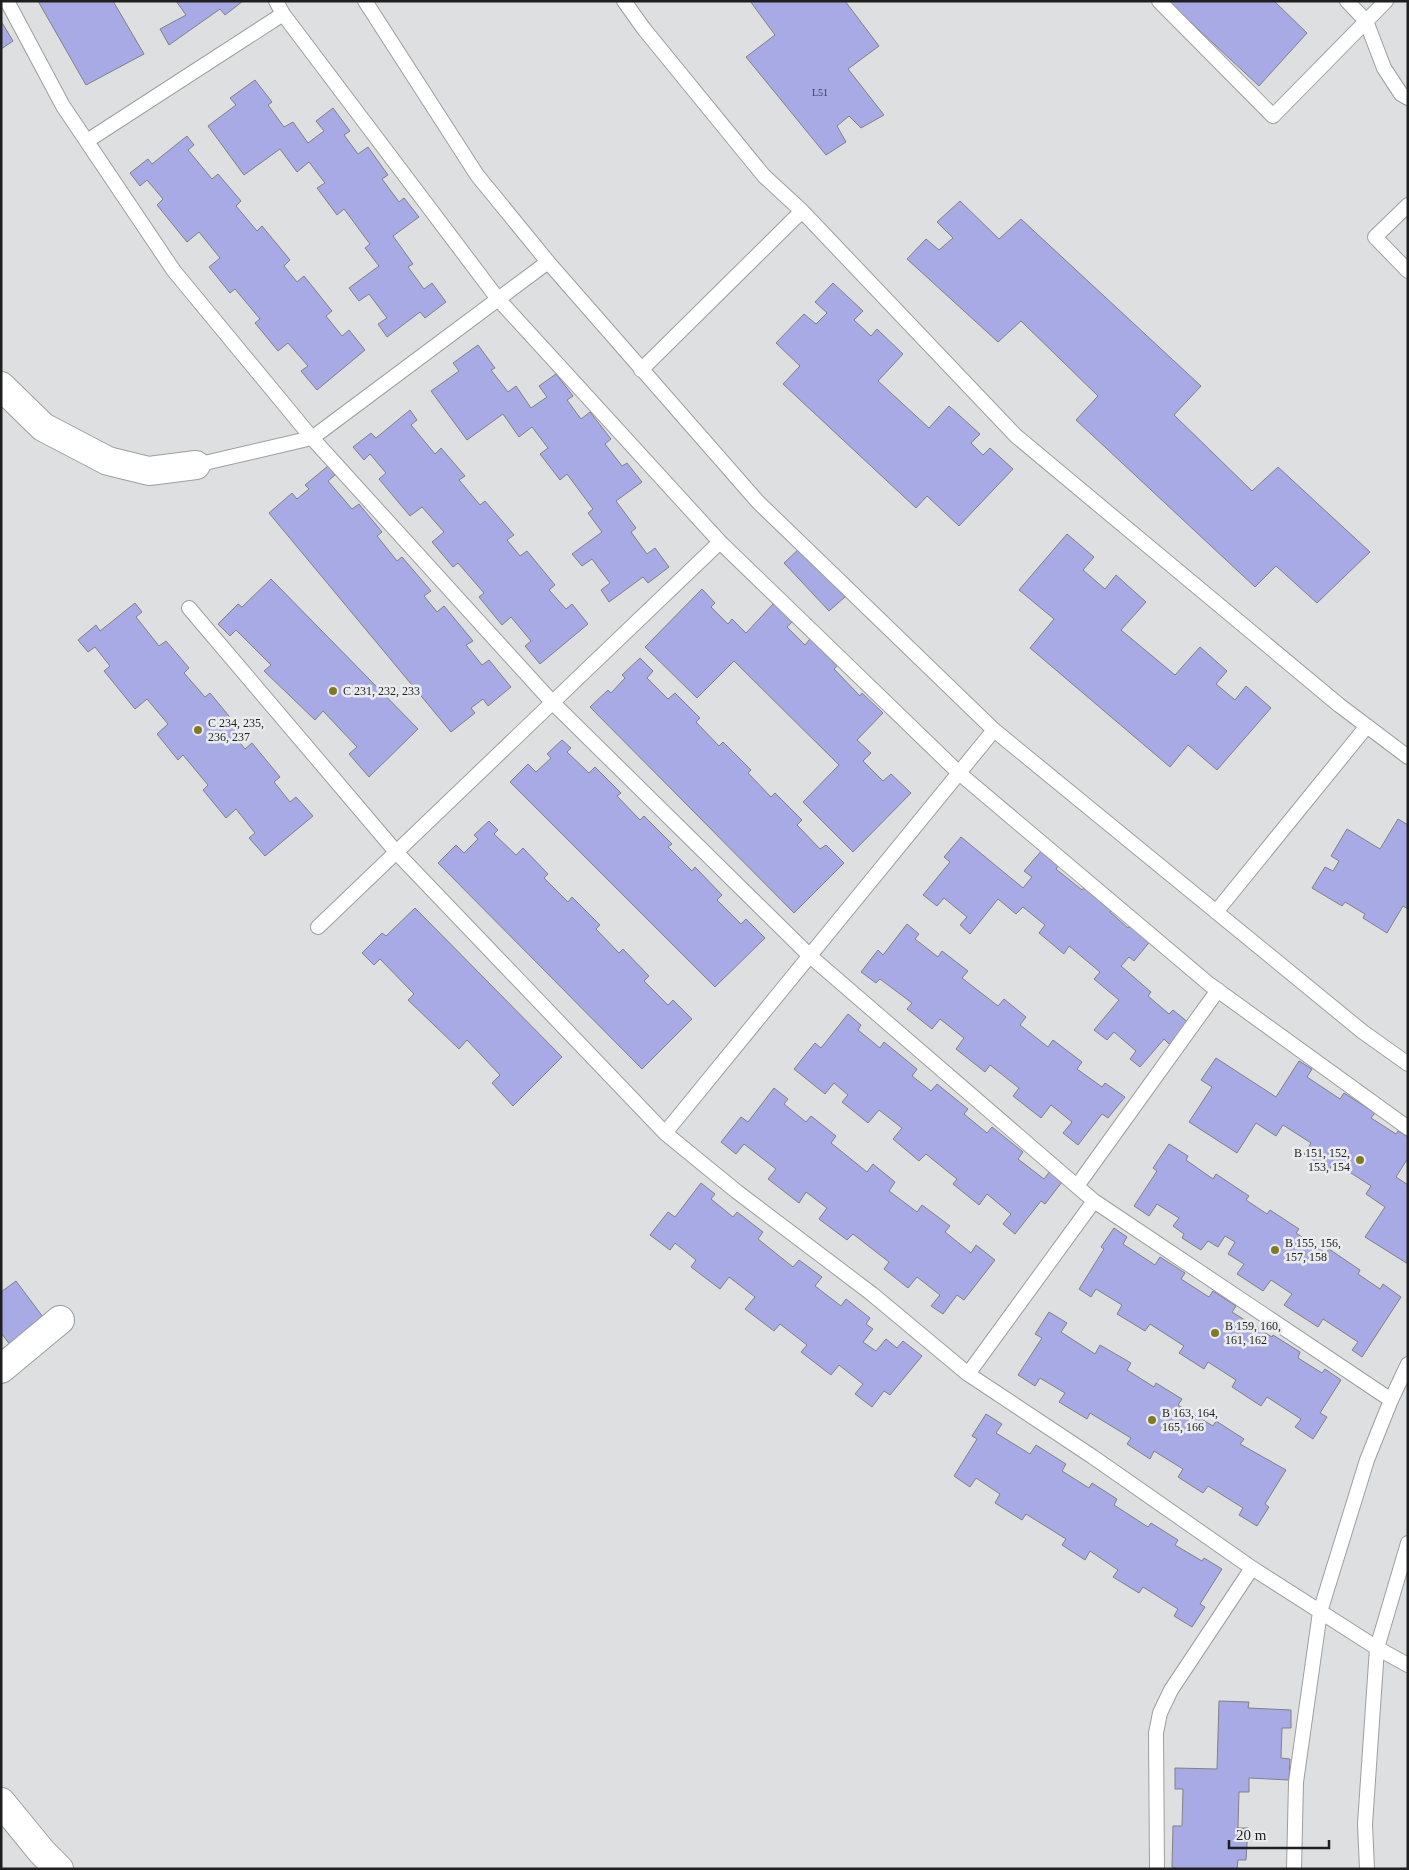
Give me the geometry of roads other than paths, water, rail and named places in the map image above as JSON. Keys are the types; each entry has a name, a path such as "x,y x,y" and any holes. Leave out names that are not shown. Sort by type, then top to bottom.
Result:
{"street":[{"path":"1,386 43,426 108,461 148,471 196,465"},
{"path":"1,1369 60,1320"},
{"path":"1,1802 42,1852 60,1869"}],"lane":[{"path":"7,1 63,106 174,271 312,438 552,702 810,956 1094,1201 1391,1400"},
{"path":"276,1 283,14 498,298 720,542 959,773 1218,990 1408,1128"},
{"path":"366,1 477,175 548,262 758,502 994,730 1364,1032 1408,1064"},
{"path":"624,1 644,29 764,176 802,211 1016,436 1331,699 1408,757"},
{"path":"1159,1 1273,116 1386,1"},
{"path":"1347,1 1366,21 1384,68 1401,94 1408,98"},
{"path":"87,140 283,14"},
{"path":"1408,205 1374,237 1408,271"},
{"path":"642,370 802,211"},
{"path":"196,465 312,438 548,262"},
{"path":"318,927 720,542"},
{"path":"190,608 396,853 665,1133 736,1191 872,1294 968,1374 1252,1568 1408,1666"},
{"path":"1216,912 1367,726"},
{"path":"665,1133 994,730"},
{"path":"1077,1186 1218,990"},
{"path":"968,1374 1094,1201"},
{"path":"1294,1869 1296,1782 1320,1612 1367,1460 1408,1364"},
{"path":"1367,1869 1365,1824 1377,1648 1408,1543"},
{"path":"1157,1869 1156,1733 1160,1713 1171,1690 1252,1568"}],"place":[{"name":"C 231, 232, 233","path":"333,691"},
{"name":"C 234, 235, 236, 237","path":"198,730"},
{"name":"B 151, 152, 153, 154","path":"1360,1160"},
{"name":"B 155, 156, 157, 158","path":"1275,1250"},
{"name":"B 159, 160, 161, 162","path":"1215,1333"},
{"name":"B 163, 164, 165, 166","path":"1152,1420"}]}
